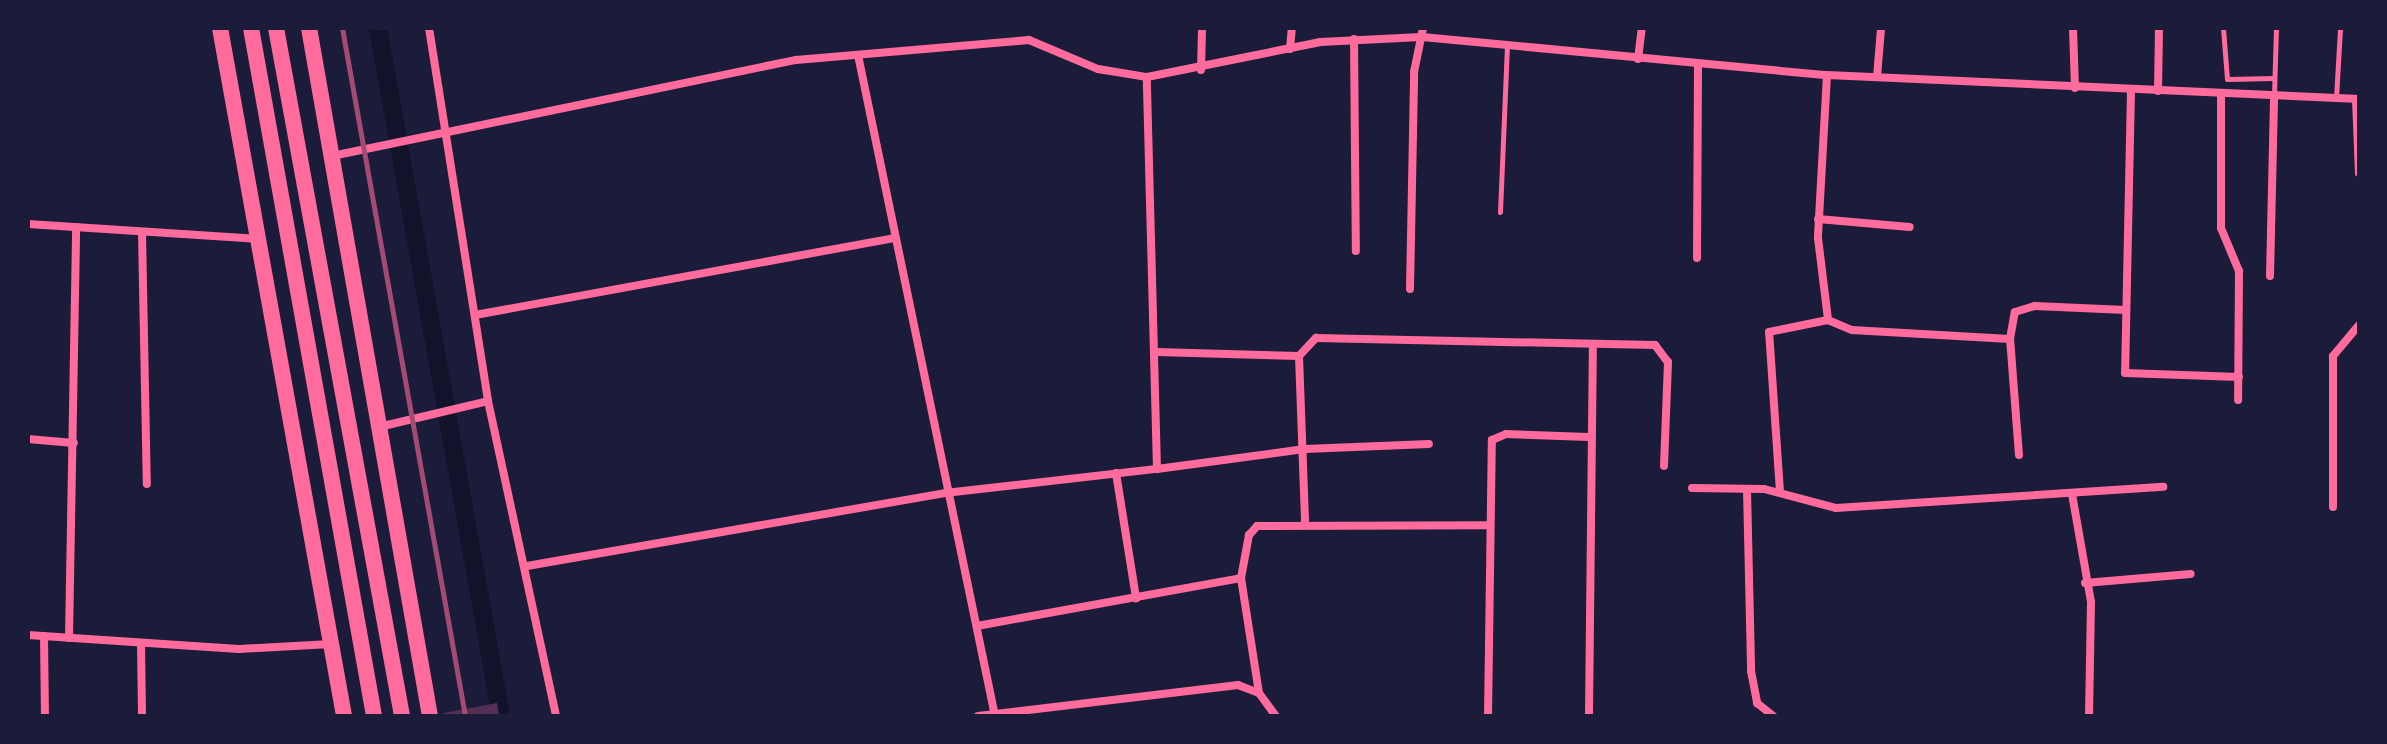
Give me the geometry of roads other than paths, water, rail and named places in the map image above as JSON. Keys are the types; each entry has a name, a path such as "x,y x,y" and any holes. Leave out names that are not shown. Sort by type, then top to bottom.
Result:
{"highway":[{"path":"220,28 344,716"},
{"path":"251,28 374,716"},
{"path":"276,28 402,716"},
{"path":"309,28 430,716"}],"street":[{"path":"429,28 488,401 527,566 556,716"},
{"path":"1029,28 1029,40"},
{"path":"1201,70 1202,28"},
{"path":"1290,49 1292,28"},
{"path":"1638,59 1642,28"},
{"path":"1877,77 1881,28"},
{"path":"2073,28 2075,88"},
{"path":"2158,91 2159,28"},
{"path":"332,156 768,65 1029,40 1098,69 1147,77 1201,70 1290,49 1422,32 1638,59 1827,75 2358,99 2359,173"},
{"path":"1410,289 1414,72 1422,32"},
{"path":"1354,39 1356,251"},
{"path":"858,55 945,493 995,714"},
{"path":"1697,258 1698,65"},
{"path":"1827,75 1818,219 1828,320"},
{"path":"1147,77 1157,469"},
{"path":"2131,90 2126,310 2130,377 2239,377"},
{"path":"2221,93 2220,212 2239,271 2238,400"},
{"path":"2270,276 2274,95"},
{"path":"1818,219 1910,227"},
{"path":"28,224 259,239"},
{"path":"69,638 76,227"},
{"path":"142,233 147,484"},
{"path":"475,315 894,238"},
{"path":"2019,455 2010,339 2023,307 2126,310"},
{"path":"1780,492 1769,332 1828,320 1852,330 2010,339"},
{"path":"2333,507 2333,356 2359,325"},
{"path":"1305,522 1305,449 1299,356 1316,338 1655,345 1666,355 1664,466"},
{"path":"1589,716 1589,437 1593,345"},
{"path":"1156,352 1299,356"},
{"path":"379,427 488,401"},
{"path":"1488,716 1487,525 1490,449 1497,436 1589,437"},
{"path":"28,439 74,443"},
{"path":"527,566 945,493 1305,449 1429,444"},
{"path":"1116,473 1136,598"},
{"path":"1692,488 1780,492 1836,508 2163,487"},
{"path":"1747,489 1751,671 1757,703 1773,716"},
{"path":"2072,494 2092,614 2089,716"},
{"path":"1276,716 1259,693 1241,578 1249,535 1257,526 1305,522 1487,525"},
{"path":"2085,583 2191,574"},
{"path":"977,626 1241,578"},
{"path":"28,635 141,643 331,644"},
{"path":"44,636 45,716"},
{"path":"141,643 142,716"},
{"path":"978,716 1199,687 1238,685 1259,693"}],"lane":[{"path":"2223,28 2227,79 2274,78"},
{"path":"2274,95 2276,28"},
{"path":"2336,98 2340,28"},
{"path":"1500,212 1507,45"}],"waterway":[{"path":"378,28 501,716"}],"railway":[{"path":"342,28 465,716"}]}
